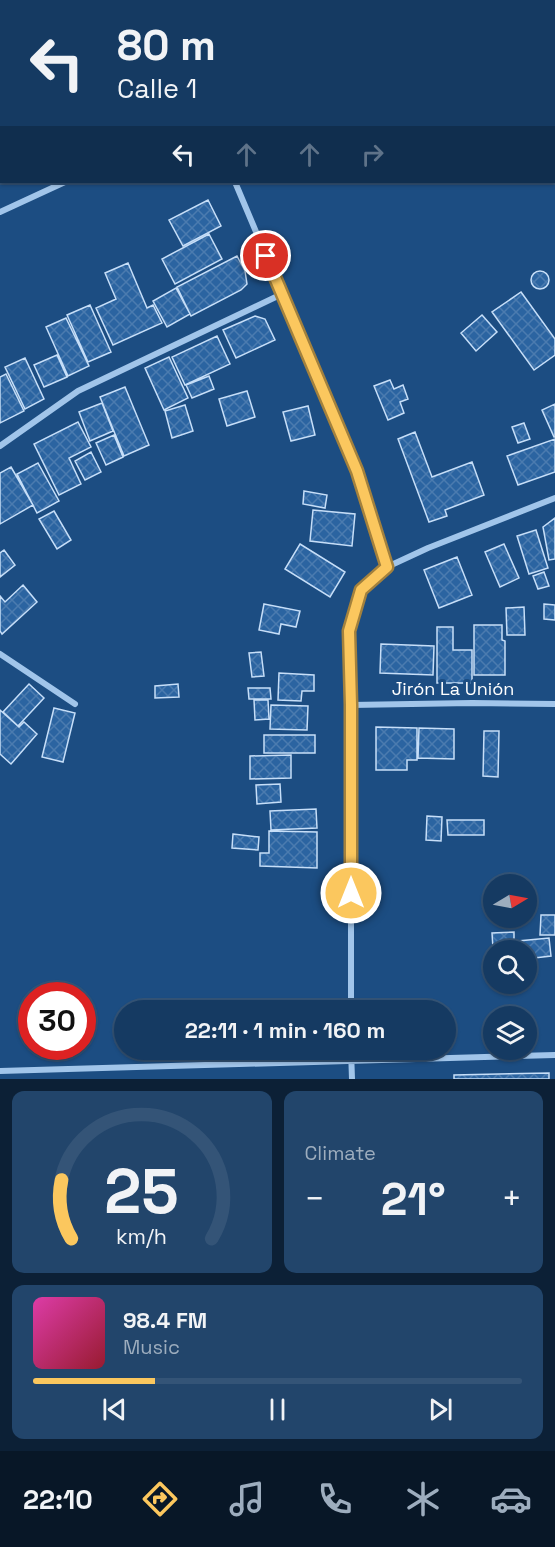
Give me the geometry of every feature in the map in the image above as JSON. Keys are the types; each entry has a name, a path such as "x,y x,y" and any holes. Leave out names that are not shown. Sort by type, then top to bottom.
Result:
{"street":[{"path":"0,212 63,183"},
{"path":"235,183 357,471 387,567"},
{"path":"0,446 78,391 282,294"},
{"path":"351,1000 349,631 361,590 387,567 428,548 555,498"},
{"path":"0,654 75,704"},
{"name":"Jirón La Unión","path":"351,705 555,704"},
{"path":"0,1071 555,1055"},
{"path":"351,1062 352,1079"}],"building":[{"path":"208,200 221,226 183,246 169,220"},
{"path":"209,234 222,259 175,284 162,259"},
{"path":"237,256 245,271 247,284 241,290 191,316 177,287"},
{"path":"128,263 147,308 153,305 162,323 113,345 96,308 116,299 105,273"},
{"path":"536,271 544,271 549,276 547,287 536,289 531,284 531,276"},
{"path":"176,288 190,314 167,327 153,301"},
{"path":"521,292 555,339 555,355 534,370 492,312"},
{"path":"90,305 111,352 88,362 67,315"},
{"path":"482,315 497,332 476,351 461,333"},
{"path":"255,316 265,319 275,340 236,358 223,330"},
{"path":"66,318 89,366 68,376 46,327"},
{"path":"217,336 230,364 185,385 172,357"},
{"path":"57,355 67,377 44,387 34,365"},
{"path":"169,357 188,398 164,410 145,368"},
{"path":"25,358 44,399 25,409 5,367"},
{"path":"6,374 24,411 0,423 0,377"},
{"path":"209,376 214,389 192,398 186,385"},
{"path":"390,380 394,389 403,385 408,399 400,402 404,413 388,420 374,386"},
{"path":"125,387 149,445 124,456 100,397"},
{"path":"247,391 255,417 227,426 219,399"},
{"path":"102,403 113,431 90,441 79,412"},
{"path":"555,404 555,437 554,437 542,410"},
{"path":"185,405 193,431 172,438 165,411"},
{"path":"308,406 315,435 291,441 283,412"},
{"path":"78,422 91,447 69,458 81,484 59,495 34,444"},
{"path":"524,423 530,439 518,443 512,427"},
{"path":"415,432 432,477 472,462 484,495 445,510 447,516 429,522 398,439"},
{"path":"114,435 123,457 106,465 96,443"},
{"path":"555,439 555,472 518,485 507,456"},
{"path":"91,452 101,472 85,480 75,461"},
{"path":"38,463 59,501 37,513 17,474"},
{"path":"11,467 33,505 0,524 0,473"},
{"path":"304,491 327,495 325,508 303,504"},
{"path":"313,510 355,514 352,546 310,541"},
{"path":"54,511 71,540 57,549 39,519"},
{"path":"555,518 555,559 549,560 543,527"},
{"path":"536,530 548,568 529,574 517,536"},
{"path":"300,544 345,572 330,597 285,569"},
{"path":"504,544 519,578 500,587 485,552"},
{"path":"4,550 15,565 0,577 0,553"},
{"path":"457,557 472,595 439,608 424,570"},
{"path":"544,572 549,586 538,589 533,576"},
{"path":"23,585 37,602 2,634 0,631 0,596 5,602"},
{"path":"264,604 300,611 296,627 281,624 279,634 259,630"},
{"path":"544,604 555,605 555,620 544,619"},
{"path":"524,607 525,635 507,635 506,608"},
{"path":"474,625 502,625 502,640 505,641 505,675 474,675"},
{"path":"437,627 453,627 453,650 472,650 472,683 437,683"},
{"path":"381,644 434,646 433,675 380,673"},
{"path":"261,652 264,676 252,677 249,653"},
{"path":"279,673 314,675 314,691 302,691 301,701 278,700"},
{"path":"29,684 44,698 18,726 3,712"},
{"path":"178,684 179,697 155,698 155,686"},
{"path":"248,688 270,688 271,699 249,699"},
{"path":"254,700 268,700 269,719 255,720"},
{"path":"271,705 308,706 307,730 270,729"},
{"path":"54,708 75,713 63,762 42,757"},
{"path":"0,710 19,727 24,722 37,734 11,764 0,754"},
{"path":"376,727 417,728 417,760 407,760 407,770 376,770"},
{"path":"419,728 454,729 454,759 418,758"},
{"path":"484,731 499,731 498,777 483,776"},
{"path":"264,735 315,735 315,753 264,753"},
{"path":"291,755 291,778 250,779 250,756"},
{"path":"280,784 281,802 257,804 256,785"},
{"path":"316,809 317,828 271,830 270,811"},
{"path":"427,816 442,817 441,841 426,840"},
{"path":"447,820 484,820 484,835 448,835"},
{"path":"269,831 317,832 317,868 260,866 260,853 269,853"},
{"path":"233,834 259,837 258,850 232,848"},
{"path":"541,915 555,915 555,935 540,935"},
{"path":"514,932 514,940 492,940 492,933"},
{"path":"549,938 551,956 537,958 537,940 528,940"},
{"path":"549,1073 549,1079 454,1079 454,1075"}],"route":[{"path":"266,256 357,471 387,567 361,590 349,631 351,893"}]}
